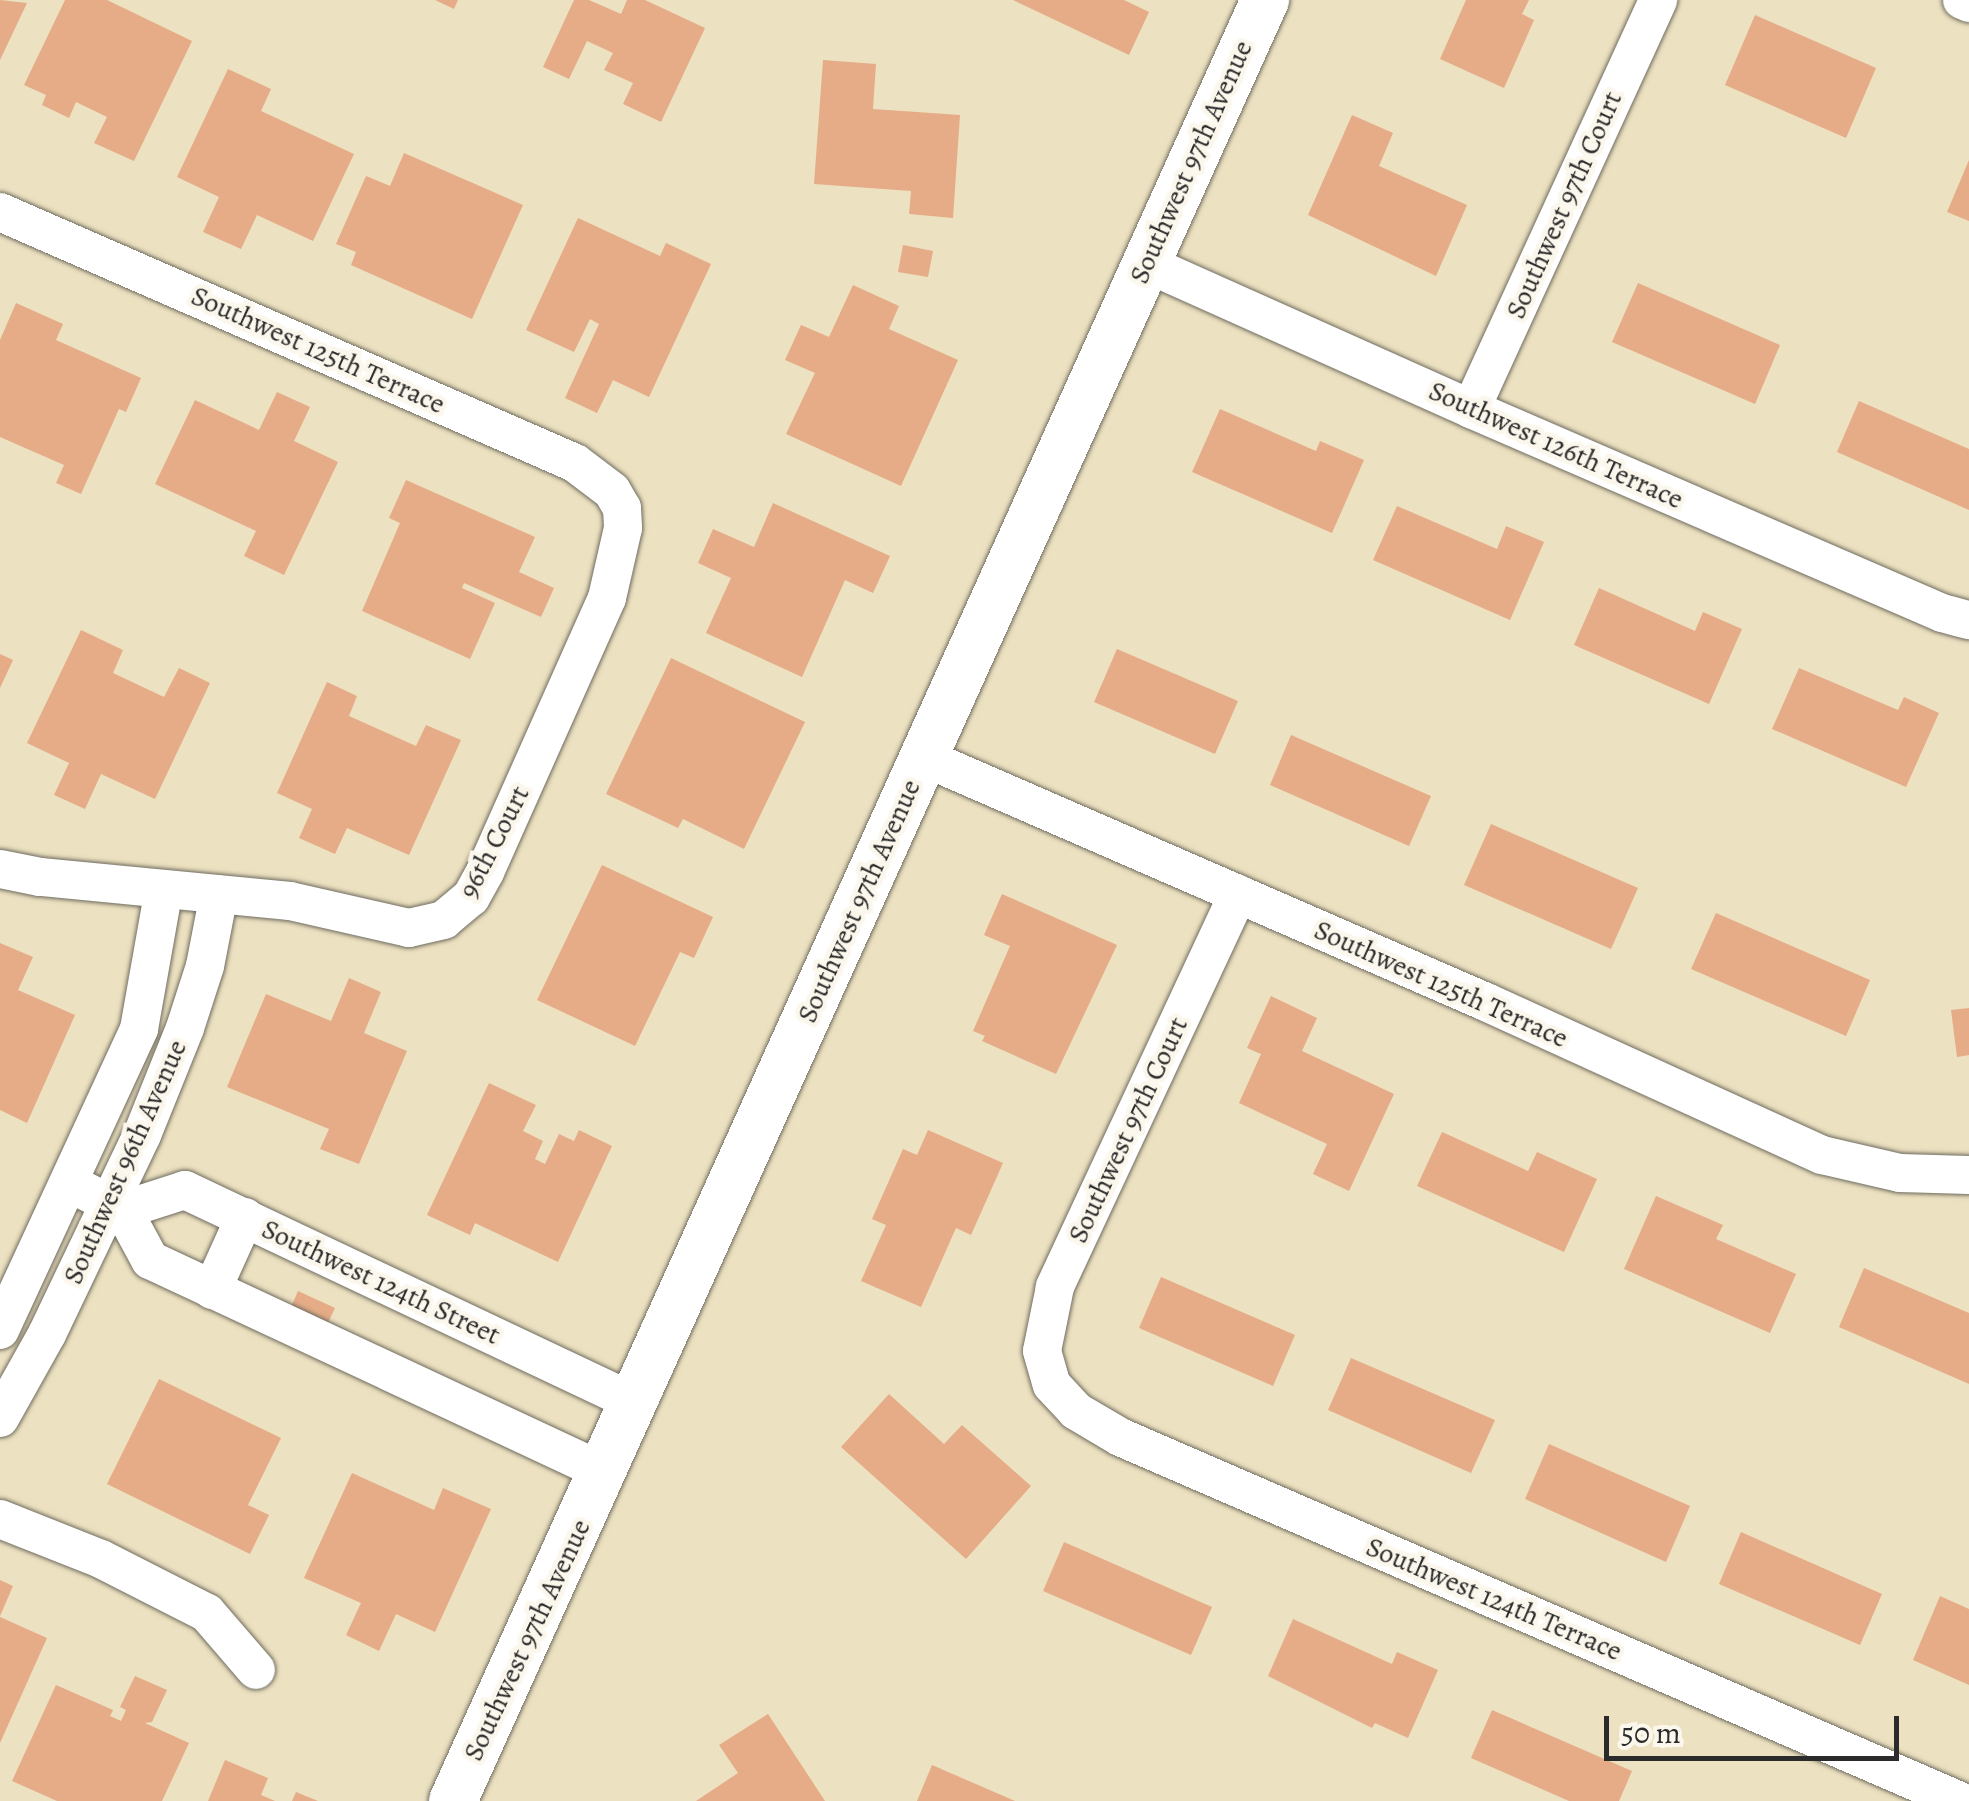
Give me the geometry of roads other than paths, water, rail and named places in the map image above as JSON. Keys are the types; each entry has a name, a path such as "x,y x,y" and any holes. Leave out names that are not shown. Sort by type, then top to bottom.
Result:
{"street":[{"name":"Southwest 97th Avenue","path":"452,1801 636,1403 1265,0"},
{"name":"Southwest 97th Court","path":"1471,410 1658,0"},
{"path":"1962,0 1969,3"},
{"name":"Southwest 125th Terrace","path":"0,212 575,464 600,479 622,508"},
{"name":"Southwest 126th Terrace","path":"1145,263 1471,410 1969,620"},
{"name":"96th Court","path":"189,891 290,901 409,928 444,920 458,911 485,872 608,598 621,553 622,508"},
{"name":"Southwest 125th Terrace","path":"922,758 1238,894 1822,1155 1900,1173 1969,1175"},
{"path":"0,869 189,891"},
{"name":"Southwest 96th Avenue","path":"0,1330 139,1029 189,891"},
{"name":"Southwest 96th Avenue","path":"0,1418 116,1206 185,1028 205,966 189,891"},
{"name":"Southwest 97th Court","path":"1046,1372 1044,1330 1055,1288 1238,894"},
{"path":"69,1183 116,1206 150,1260 604,1472"},
{"name":"Southwest 124th Street","path":"116,1206 185,1190 636,1403"},
{"path":"212,1290 245,1218"},
{"name":"Southwest 124th Terrace","path":"1046,1372 1052,1385 1076,1411 1120,1436 1960,1801"},
{"path":"0,1519 101,1560 208,1613 256,1670"}]}
